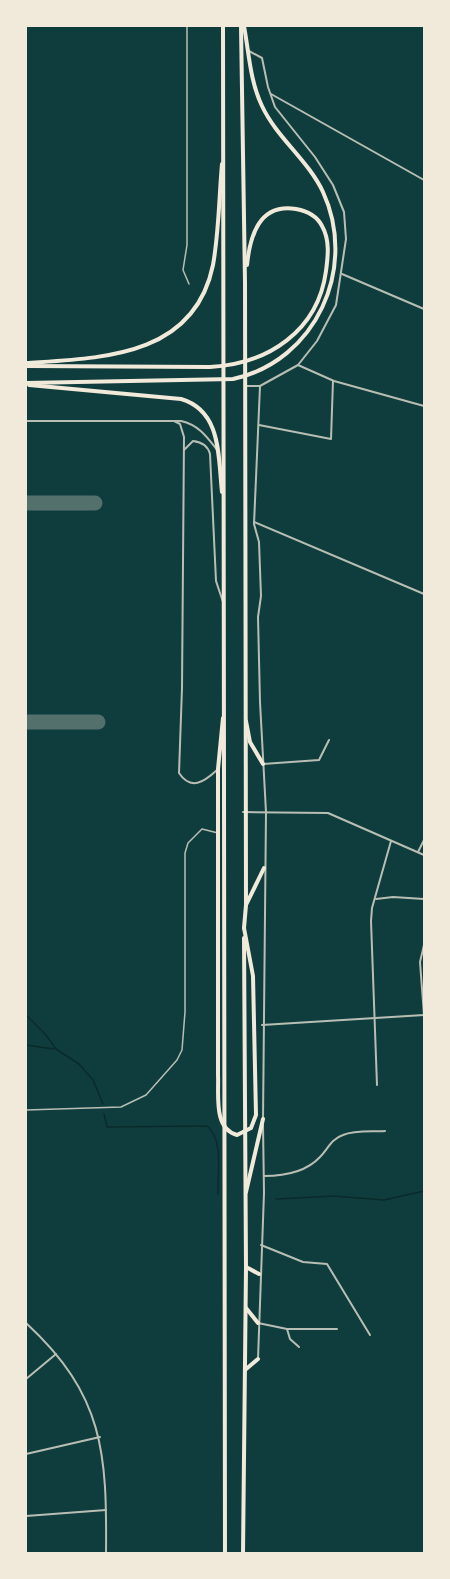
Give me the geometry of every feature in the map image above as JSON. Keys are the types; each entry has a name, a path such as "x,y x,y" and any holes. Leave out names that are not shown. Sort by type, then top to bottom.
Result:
{"main road":[{"path":"223,26 225,1554"},
{"path":"26,384 227,380 259,371 298,344 319,315 333,279 336,245 332,219 321,189 262,106 251,73 243,26"},
{"path":"243,26 245,282 243,812 246,905 244,928 246,1308 243,1554"},
{"path":"26,365 138,350 154,342 184,320 201,297 213,266 224,134"},
{"path":"26,365 210,367 256,359 293,336 317,304 324,282 328,255 327,238 321,224 307,212 289,208 280,208 263,216 253,232 245,282"},
{"path":"26,384 190,402 199,406 212,423 225,512"},
{"path":"225,699 218,769 218,1075 221,1123 226,1130 237,1135 247,1132 254,1122 253,976 244,928"},
{"path":"244,712 250,742 263,764"},
{"path":"246,905 264,868"},
{"path":"245,1199 263,1119"},
{"path":"246,1267 259,1274"},
{"path":"246,1308 258,1323"},
{"path":"245,1370 258,1359"}],"street":[{"path":"245,386 260,386 298,365 330,318 342,274 346,225 339,199 315,157 275,107 262,58 249,51"},
{"path":"271,94 424,180"},
{"path":"342,274 424,309"},
{"path":"298,365 333,381 424,406"},
{"path":"258,425 331,439 333,381"},
{"path":"258,1359 264,1176 262,1025 266,812 258,617 261,596 259,542 254,522 260,386"},
{"path":"174,420 182,430 184,450 179,773 184,781 193,784 204,782 218,769"},
{"path":"26,421 174,420 192,423 218,452"},
{"path":"184,450 194,441 206,446 210,454 216,581 225,608"},
{"path":"254,522 424,594"},
{"path":"263,764 319,760 328,740"},
{"path":"243,812 328,813 424,855"},
{"path":"377,1085 372,908 390,840"},
{"path":"418,852 424,840"},
{"path":"376,899 393,897 424,899"},
{"path":"262,1025 424,1015 420,962 424,945"},
{"path":"264,1176 279,1176 302,1170 319,1158 330,1143 343,1134 385,1131"},
{"path":"261,1245 303,1262 327,1264 370,1335"},
{"path":"26,1323 57,1353 82,1391 100,1437 105,1467 106,1554"},
{"path":"258,1323 287,1329 337,1329"},
{"path":"287,1329 290,1339 299,1347"},
{"path":"26,1379 57,1353"},
{"path":"26,1454 100,1437"},
{"path":"26,1516 106,1510"}],"lane":[{"path":"187,26 187,245 183,270 189,284"},
{"path":"26,1110 90,1109 127,1105 146,1095 177,1060 182,1050 185,1012 185,853 188,843 201,829 218,833"}],"waterway":[{"path":"26,1015 56,1049 79,1064 93,1080 103,1104"},
{"path":"26,1045 54,1049"},
{"path":"104,1114 107,1127 207,1126 216,1139 218,1148 218,1194"},
{"path":"276,1199 334,1196 384,1200 424,1191"}],"taxiway":[{"path":"26,503 95,503"},
{"path":"26,722 98,722"}]}
